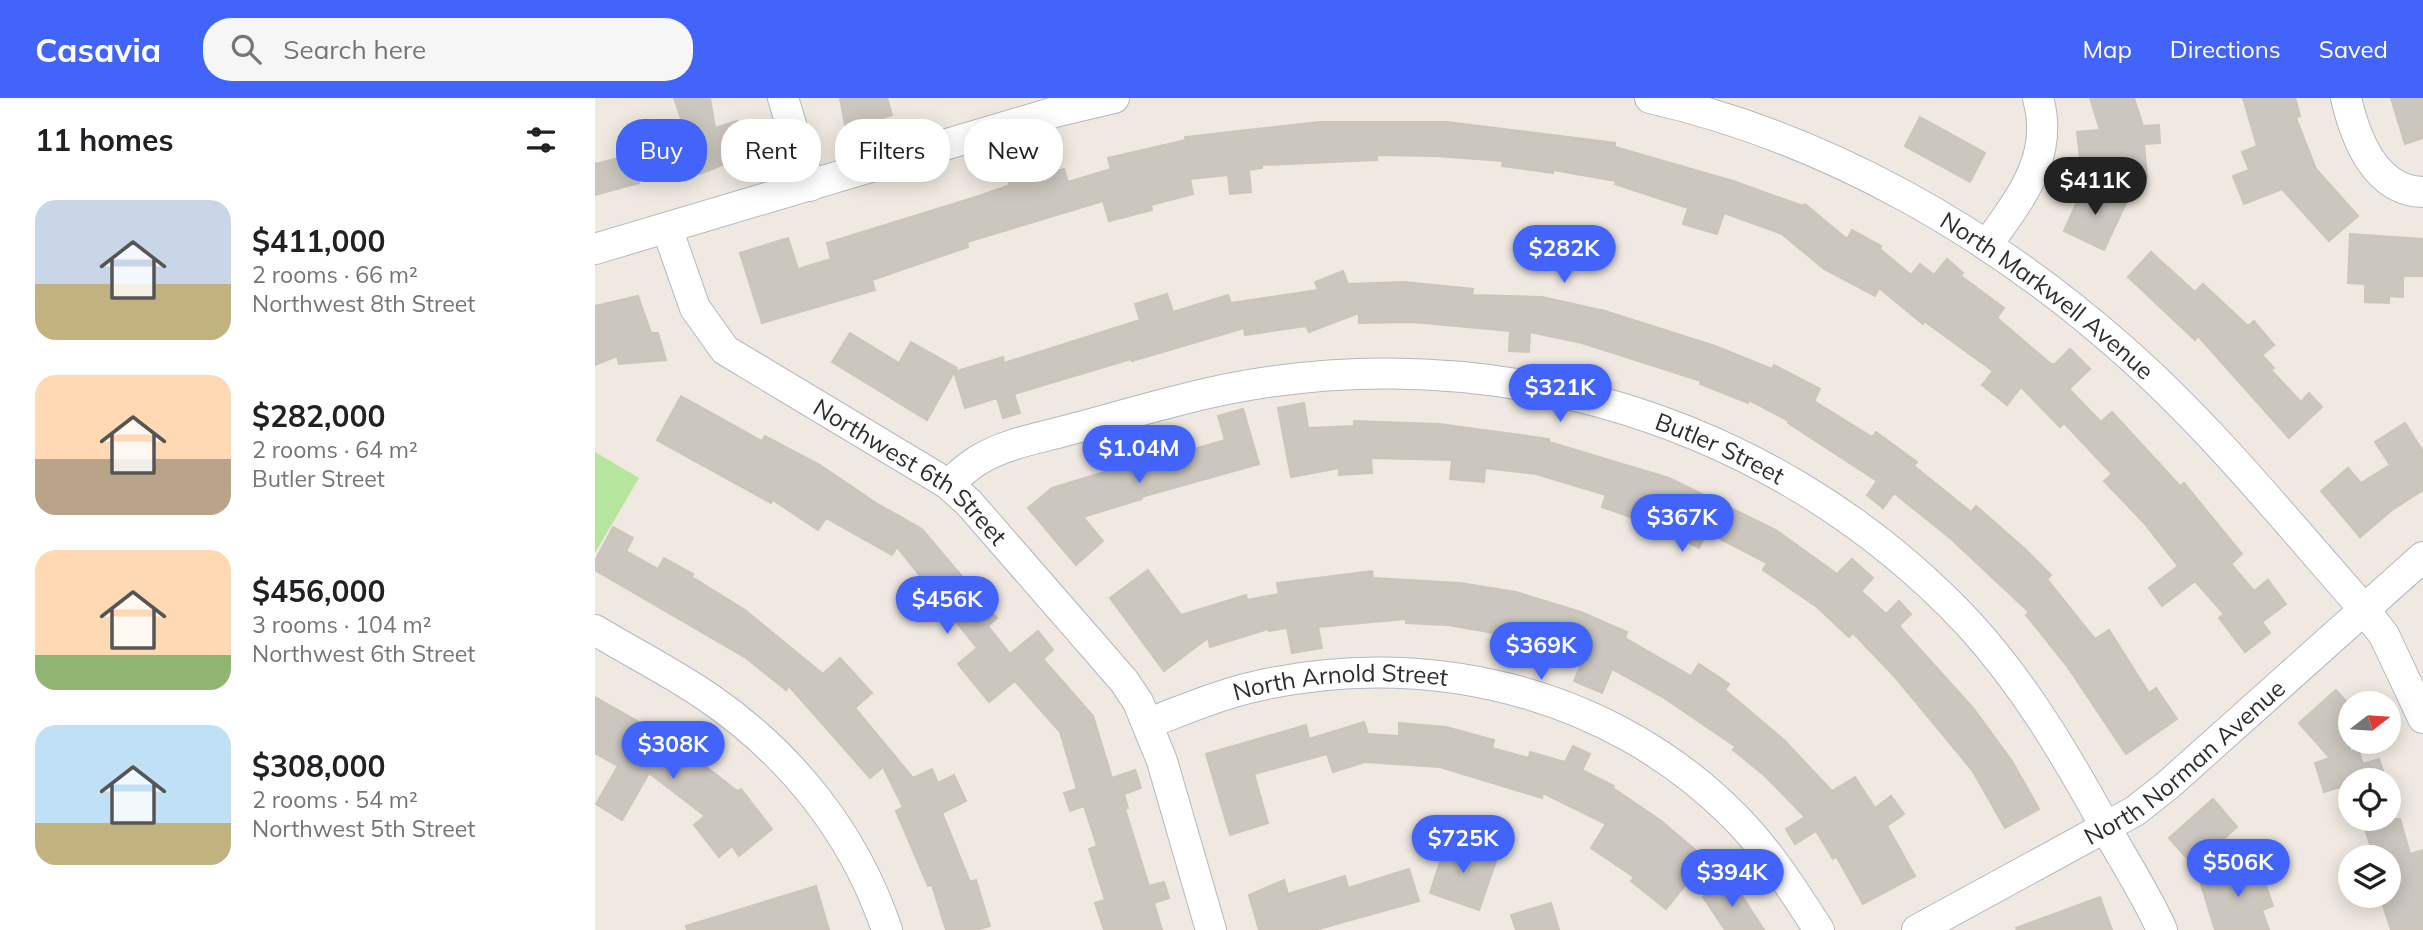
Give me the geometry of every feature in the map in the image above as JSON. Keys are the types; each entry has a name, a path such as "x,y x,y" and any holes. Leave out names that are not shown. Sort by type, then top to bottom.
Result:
{"street":[{"path":"783,98 810,186"},
{"path":"1987,246 2035,173 2043,131 2038,98"},
{"path":"2346,98 2357,137 2366,156 2396,184 2423,192"},
{"path":"595,249 1105,99"},
{"name":"North Markwell Avenue","path":"1662,99 1819,153 1899,193 1987,246 2069,304 2124,351 2182,407 2364,609 2384,635 2423,718"},
{"name":"Northwest 6th Street","path":"667,228 695,308 726,350 948,484 989,526 1124,681 1149,723 1211,930"},
{"name":"Butler Street","path":"948,484 978,460 1041,437 1195,396 1252,384 1335,374 1361,372 1445,375 1521,384 1646,414 1721,444 1778,473 1841,514 1932,587 1970,626 2008,672 2072,765 2162,930"},
{"name":"North Norman Avenue","path":"1917,930 2134,811 2168,785 2423,557"},
{"path":"595,630 708,696 775,751 829,814 852,849 887,930"},
{"name":"North Arnold Street","path":"1149,723 1247,689 1299,678 1351,673 1416,673 1463,678 1521,690 1588,715 1691,777 1734,816 1770,856 1819,930"}],"green space":[{"path":"595,452 639,478 595,553"}],"building":[{"path":"674,98 710,98 715,128 721,126 721,165 707,171 707,119 681,119"},
{"path":"840,98 887,98 892,115 880,119 844,119"},
{"path":"2090,98 2134,98 2143,126 2159,125 2160,143 2144,144 2147,177 2086,183 2097,158 2080,159 2077,132 2100,130"},
{"path":"2243,98 2295,98 2300,116 2296,118 2316,169 2358,216 2329,241 2282,189 2244,204 2233,176 2249,170 2242,152 2257,146"},
{"path":"2391,98 2423,98 2423,138 2405,144"},
{"path":"1920,117 1985,153 1970,182 1905,146"},
{"path":"1320,122 1447,122 1615,143 1615,147 1733,181 1803,206 1805,204 1847,239 1852,230 1881,246 1880,249 1911,275 1920,264 1934,275 1947,259 1963,273 1961,276 2004,308 1997,318 2051,364 2055,364 2070,349 2090,369 2069,389 2101,422 2112,412 2180,486 2184,483 2242,554 2231,564 2254,591 2268,580 2286,604 2262,622 2270,633 2245,652 2219,618 2224,614 2195,581 2162,606 2149,588 2178,566 2144,523 2104,481 2112,474 2064,423 2060,427 2021,387 2007,405 1982,385 1993,371 1924,321 1923,324 1879,288 1875,296 1824,269 1782,234 1724,213 1717,234 1683,224 1688,208 1615,184 1616,181 1553,170 1553,173 1502,166 1503,161 1436,156 1377,155 1377,160 1262,165 1262,168 1249,170 1251,192 1230,194 1228,175 1190,179 1193,194 1151,205 1152,210 1109,221 1103,201 967,242 968,247 872,280 875,290 762,323 740,253 788,238 798,269 831,259 827,243 979,196 1010,185 1009,182 1063,182 1064,169 1068,182 1111,169 1108,158 1186,140 1185,137"},
{"path":"616,159 616,182 639,183 595,195 595,164"},
{"path":"2085,184 2126,203 2104,250 2064,231"},
{"path":"2350,234 2423,239 2423,276 2403,276 2403,297 2389,296 2389,303 2365,302 2365,284 2348,283"},
{"path":"2151,252 2195,292 2203,284 2248,326 2254,321 2274,345 2262,355 2274,368 2271,370 2301,402 2309,393 2322,407 2289,438 2198,336 2195,340 2128,277"},
{"path":"1343,271 1348,284 1404,282 1473,289 1472,295 1542,297 1605,311 1715,346 1772,369 1774,365 1820,389 1814,401 1872,437 1876,432 1917,462 1914,466 1971,512 1976,506 2024,548 2051,575 2047,579 2095,639 2109,630 2149,693 2156,688 2177,719 2126,754 2067,666 2026,615 2029,612 1950,538 1894,493 1883,508 1867,495 1877,481 1788,423 1789,421 1749,400 1748,403 1700,384 1701,381 1582,343 1530,332 1529,352 1509,351 1510,331 1413,322 1359,323 1359,313 1309,332 1306,326 1245,335 1244,328 1132,361 1131,359 1014,394 1020,413 1003,418 997,398 965,408 954,372 1003,357 1004,363 1140,320 1135,304 1167,294 1173,312 1228,295 1231,303 1318,290 1315,282"},
{"path":"638,296 651,333 658,333 666,360 619,364 617,356 595,365 595,306"},
{"path":"850,333 899,363 911,342 957,368 927,420 832,362"},
{"path":"681,396 762,441 765,436 820,465 876,503 922,529 997,618 988,626 1010,654 1038,631 1053,650 1043,659 1093,716 1112,778 1135,770 1141,788 1124,794 1128,808 1125,809 1149,886 1164,882 1169,898 1154,903 1162,930 1104,930 1095,903 1105,900 1089,849 1097,846 1084,806 1070,811 1064,793 1077,789 1060,732 1015,681 989,702 958,664 977,648 897,547 892,555 826,518 818,530 773,500 771,503 657,440"},
{"path":"1304,403 1308,428 1354,426 1354,421 1439,424 1549,439 1549,442 1669,478 1776,530 1837,574 1852,559 1873,578 1861,591 1886,614 1899,601 1911,614 1899,626 1973,708 2012,761 2039,809 2005,828 1972,770 1895,677 1853,633 1849,637 1817,607 1763,570 1767,563 1707,532 1699,548 1653,525 1602,507 1606,495 1536,474 1485,468 1484,482 1450,479 1452,460 1371,458 1372,473 1339,475 1339,468 1291,477 1278,408"},
{"path":"1243,409 1259,464 1141,497 1142,499 1083,517 1103,541 1076,565 1028,508 1052,488 1187,447 1188,451 1225,440 1218,416"},
{"path":"2405,423 2423,451 2423,490 2392,510 2360,537 2321,491 2348,468 2361,483 2390,465 2375,442"},
{"path":"613,527 633,538 626,551 658,569 664,558 693,574 692,577 745,610 823,674 840,658 872,693 855,708 913,778 932,769 938,783 954,775 966,801 942,813 970,882 976,880 990,926 975,930 946,930 932,885 928,886 896,811 903,807 883,767 870,778 789,686 786,690 746,658 595,570 595,561"},
{"path":"1148,570 1181,615 1246,595 1247,600 1279,594 1277,583 1372,571 1373,578 1460,583 1516,592 1581,612 1627,632 1625,638 1691,676 1699,664 1729,684 1725,690 1784,740 1832,791 1855,777 1875,808 1891,796 1904,814 1887,826 1915,876 1863,904 1836,856 1833,859 1816,831 1795,844 1786,829 1805,817 1765,776 1733,750 1736,747 1664,698 1612,669 1602,693 1574,681 1585,656 1496,627 1495,633 1448,625 1406,623 1406,619 1318,627 1322,648 1292,653 1287,628 1268,629 1210,647 1208,638 1164,671 1110,598"},
{"path":"2336,690 2338,754 2360,754 2363,764 2379,759 2382,768 2338,768 2338,788 2324,792 2315,763 2330,758 2299,723"},
{"path":"595,697 676,743 737,791 741,789 772,829 739,856 732,846 719,857 694,825 705,816 649,773 622,820 596,804 618,766 595,753"},
{"path":"1364,722 1368,734 1399,736 1399,723 1446,727 1494,740 1492,748 1529,758 1530,752 1565,762 1573,746 1590,754 1582,770 1614,786 1613,788 1660,820 1706,859 1666,909 1631,881 1634,877 1591,848 1606,824 1543,793 1542,798 1440,767 1365,762 1333,772 1327,754 1254,774 1268,823 1230,835 1206,754 1306,725 1309,739"},
{"path":"2213,799 2237,827 2194,866 2169,838"},
{"path":"2401,822 2410,854 2423,850 2423,930 2391,930 2384,908 2401,908 2401,845 2370,845 2366,831 2401,831"},
{"path":"1447,841 1497,858 1479,910 1430,893"},
{"path":"2257,860 2273,906 2262,910 2269,930 2215,930 2200,881"},
{"path":"1409,869 1419,901 1315,930 1259,930 1249,895 1284,880 1288,894 1345,876 1348,888"},
{"path":"1731,879 1764,930 1725,930 1703,897"},
{"path":"816,886 829,930 687,930 686,926"},
{"path":"2100,897 2112,930 2016,928"},
{"path":"1551,903 1559,930 1516,930 1511,915"}]}
